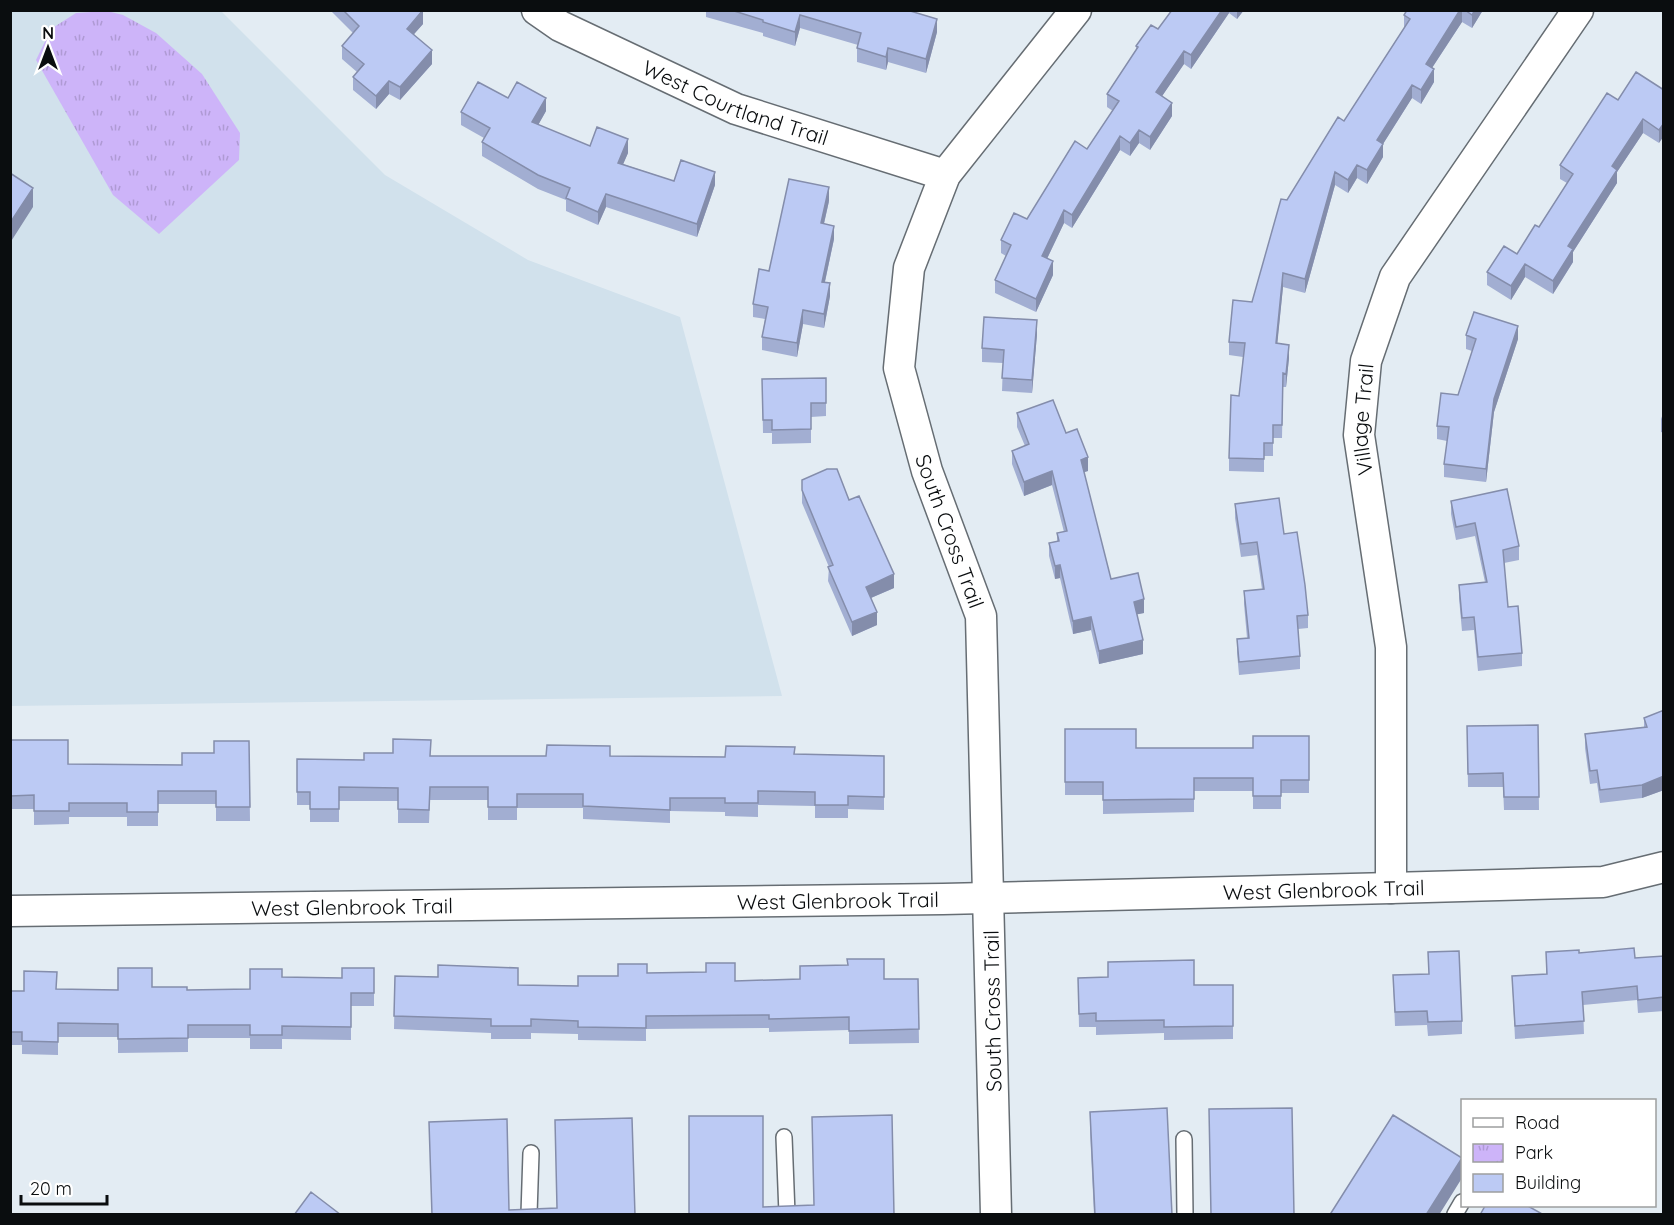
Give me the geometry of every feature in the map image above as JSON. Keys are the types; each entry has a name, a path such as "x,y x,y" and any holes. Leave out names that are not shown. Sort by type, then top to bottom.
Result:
{"street":[{"name":"South Cross Trail","path":"996,1215 990,898 981,616 927,471 899,368 909,268 945,176 1076,10"},
{"name":"Village Trail","path":"1391,888 1391,647 1359,435 1366,361 1395,278 1578,10"},
{"name":"West Courtland Trail","path":"556,16 736,109 945,176"},
{"name":"West Glenbrook Trail","path":"10,911 990,898 1391,888 1603,882 1664,867"}],"lane":[{"path":"784,1137 787,1215"},
{"path":"1184,1138 1185,1215"},
{"path":"529,1215 531,1153"}],"shaded area":[{"path":"10,11 221,11 385,175 528,260 680,317 782,696 11,706"}],"green space":[{"path":"107,11 123,15 156,33 202,74 240,133 239,160 159,234 113,195 36,60 51,29 76,13"}],"building":[{"path":"343,10 423,10 407,29 432,50 400,87 389,81 376,96 353,77 364,64 342,46 359,26"},
{"path":"731,10 907,10 937,19 926,59 888,48 886,57 857,48 861,33 800,15 795,32"},
{"path":"1172,10 1222,10 1191,55 1184,51 1156,92 1172,103 1150,137 1139,130 1130,143 1120,136 1072,215 1064,210 1042,256 1053,261 1036,299 995,280 1011,245 1001,240 1014,213 1027,219 1075,141 1087,149 1119,101 1107,94 1138,47 1136,46 1151,25 1158,29"},
{"path":"1407,10 1460,10 1426,64 1434,69 1421,90 1412,85 1377,140 1383,144 1367,170 1357,165 1348,180 1335,172 1305,279 1283,273 1276,343 1289,345 1286,374 1283,373 1282,425 1273,425 1273,443 1264,443 1264,459 1229,458 1231,395 1239,396 1245,343 1229,342 1233,300 1252,302 1281,199 1287,200 1338,117 1344,121 1410,19 1404,15"},
{"path":"1465,10 1475,10 1472,15"},
{"path":"1636,72 1664,90 1664,123 1659,130 1643,119 1612,166 1617,170 1568,246 1573,249 1553,281 1525,264 1511,286 1487,272 1504,246 1517,254 1535,225 1539,227 1573,174 1560,165 1607,93 1618,100"},
{"path":"478,82 508,98 517,82 546,98 532,122 590,146 597,127 628,139 618,163 674,181 681,160 715,172 697,224 606,194 598,212 566,198 570,188 538,175 482,142 490,128 461,112"},
{"path":"10,173 33,188 10,223"},
{"path":"789,179 829,187 821,223 834,226 822,282 830,283 824,314 803,310 797,343 762,337 768,307 753,304 759,269 769,271"},
{"path":"1474,312 1518,326 1494,399 1486,469 1444,464 1449,427 1437,426 1441,393 1458,395 1476,339 1466,335"},
{"path":"984,317 1037,320 1032,380 1002,378 1004,350 982,348"},
{"path":"826,378 826,403 811,403 811,429 772,430 772,420 763,420 762,379"},
{"path":"1053,400 1066,433 1077,429 1088,457 1081,460 1111,579 1138,573 1144,599 1134,602 1143,640 1099,651 1091,617 1073,621 1060,565 1055,566 1049,543 1059,541 1057,533 1067,531 1052,471 1024,482 1012,451 1029,444 1017,413"},
{"path":"827,469 837,469 849,500 859,496 894,574 866,587 877,612 852,622 828,567 833,565 802,490 802,480"},
{"path":"1507,489 1519,546 1503,550 1508,607 1518,606 1522,653 1478,657 1474,617 1462,618 1459,585 1487,582 1475,523 1456,527 1451,501"},
{"path":"1279,498 1284,534 1297,532 1305,585 1308,615 1297,616 1300,656 1239,662 1237,639 1249,638 1244,591 1264,589 1257,542 1241,544 1235,504"},
{"path":"1664,710 1664,776 1642,785 1600,790 1597,770 1590,771 1585,734 1647,727 1644,718"},
{"path":"1538,725 1539,797 1504,797 1503,773 1468,774 1467,726"},
{"path":"1065,729 1136,729 1136,748 1253,748 1253,736 1309,736 1309,780 1281,780 1281,796 1253,796 1253,778 1194,778 1194,799 1103,800 1103,782 1065,782"},
{"path":"393,739 431,740 430,756 546,756 547,745 610,746 610,756 725,757 726,746 795,747 794,754 884,756 884,797 848,796 848,805 815,805 815,792 758,791 758,803 725,803 725,798 670,798 670,810 583,806 583,794 517,794 517,807 488,807 488,787 430,787 429,810 398,809 398,788 339,787 339,809 310,809 310,792 297,792 297,759 364,760 364,753 393,753"},
{"path":"10,740 68,740 68,764 182,765 182,753 214,753 214,741 249,741 250,807 216,807 216,791 158,791 158,812 127,812 127,803 69,803 69,811 34,811 34,795 10,796"},
{"path":"1634,948 1635,958 1664,956 1664,997 1638,1000 1637,986 1582,992 1584,1021 1515,1026 1512,976 1547,974 1546,952 1579,950 1579,953"},
{"path":"1459,951 1462,1021 1428,1022 1427,1011 1395,1012 1393,975 1429,974 1428,952"},
{"path":"847,959 884,959 884,979 918,979 919,1029 849,1031 849,1017 769,1019 769,1015 646,1016 646,1028 578,1027 578,1021 531,1019 531,1026 491,1026 491,1019 394,1016 395,976 438,977 438,965 518,968 518,985 578,986 578,976 618,976 618,964 647,964 647,973 706,972 706,963 735,963 735,981 800,979 800,966 848,965"},
{"path":"1194,960 1194,985 1233,985 1233,1026 1164,1027 1164,1020 1096,1021 1096,1013 1079,1014 1078,978 1108,977 1108,962"},
{"path":"118,968 152,968 152,987 187,987 187,990 250,989 250,969 282,969 282,977 342,978 342,968 374,968 374,993 351,993 351,1027 282,1026 282,1035 250,1035 250,1025 188,1025 188,1038 118,1039 118,1024 58,1023 58,1042 22,1041 22,1032 10,1032 10,991 24,991 24,971 57,972 56,989 118,990"},
{"path":"1167,1108 1172,1215 1095,1215 1090,1112"},
{"path":"1292,1108 1294,1215 1211,1215 1209,1109"},
{"path":"892,1115 894,1215 689,1215 689,1116 763,1116 763,1207 814,1205 812,1117"},
{"path":"1393,1115 1461,1157 1426,1215 1333,1215 1331,1213"},
{"path":"632,1118 635,1215 432,1215 429,1122 507,1119 509,1210 557,1208 555,1120"},
{"path":"311,1192 341,1215 294,1215"},
{"path":"1484,1207 1530,1207 1544,1215 1480,1215"}]}
